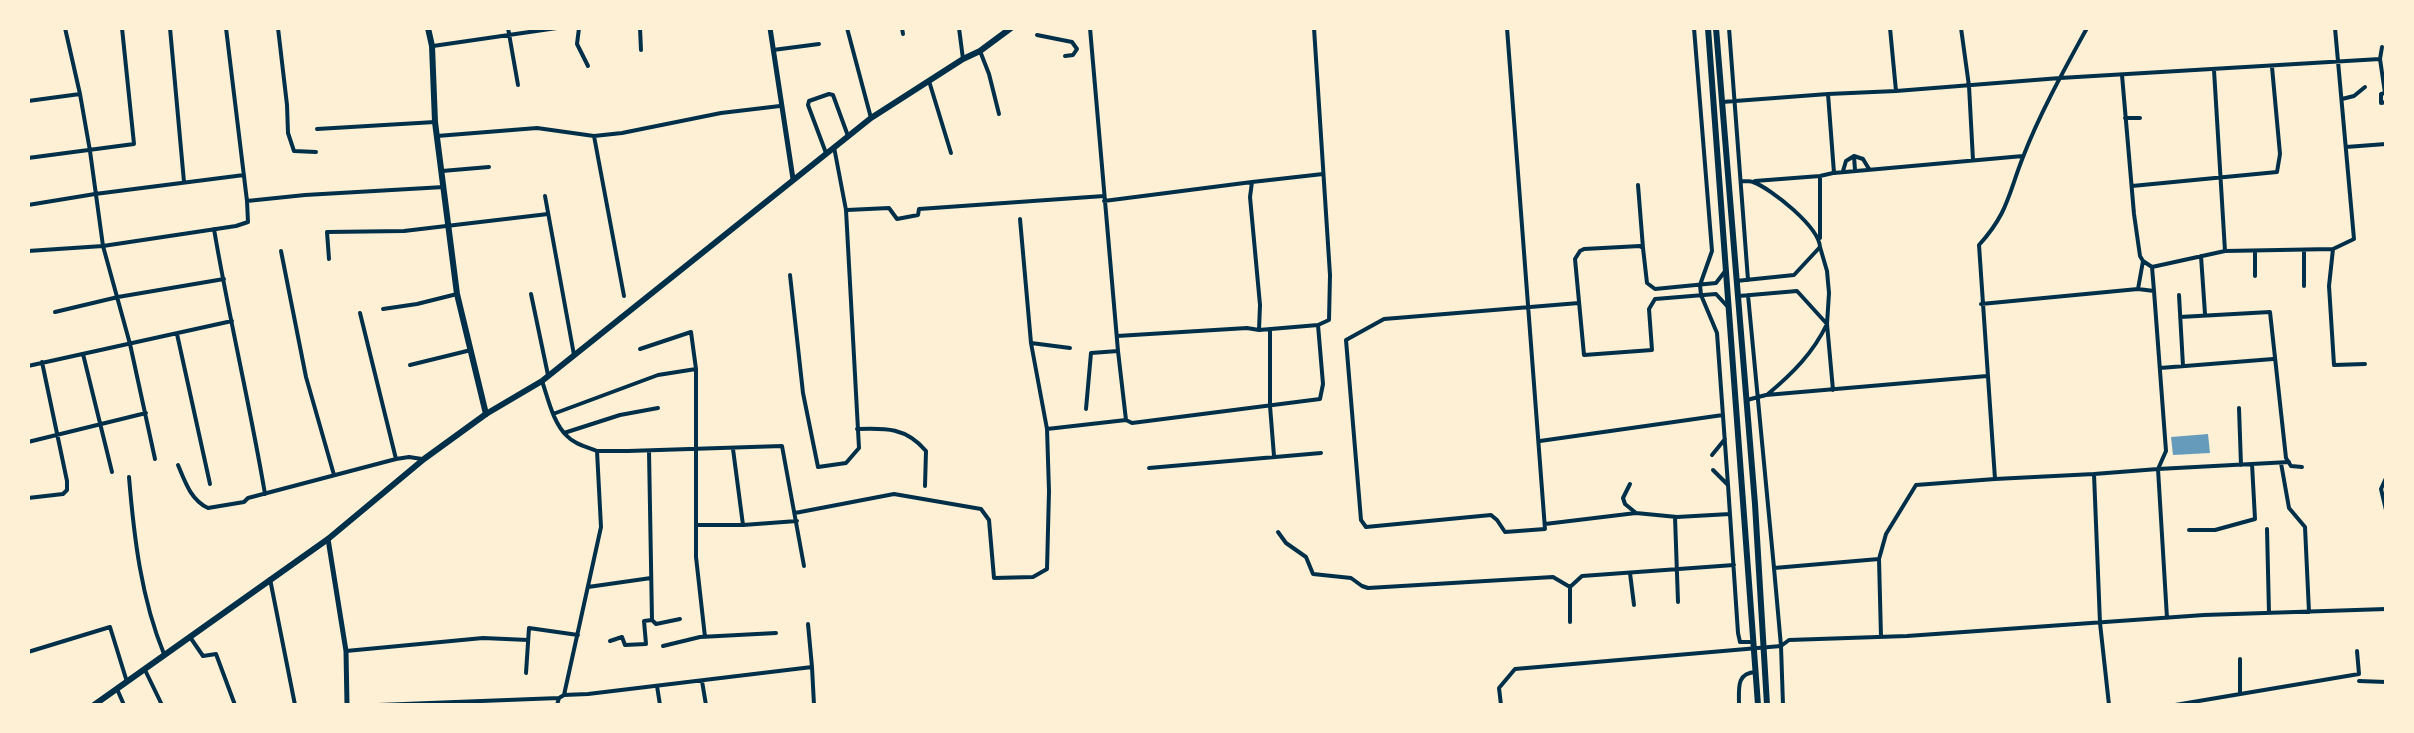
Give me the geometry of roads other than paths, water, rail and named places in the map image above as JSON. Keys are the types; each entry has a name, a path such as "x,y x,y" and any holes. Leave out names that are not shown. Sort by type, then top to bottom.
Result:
{"main road":[{"path":"428,28 432,46 435,122 457,294 486,414"},
{"path":"94,705 328,539 424,459 486,414 542,381 871,118 980,51 1011,28"},
{"path":"1708,28 1758,705"},
{"path":"1716,28 1747,400 1767,705"}],"street":[{"path":"65,28 90,151 103,246 130,344 155,459"},
{"path":"28,158 134,144 122,28"},
{"path":"170,28 184,182"},
{"path":"28,251 103,246 248,222 226,28"},
{"path":"278,28 288,133 294,151 316,152"},
{"path":"508,28 518,85"},
{"path":"432,46 557,28"},
{"path":"579,28 577,44 588,66"},
{"path":"640,28 641,50"},
{"path":"770,28 793,179"},
{"path":"847,28 871,118"},
{"path":"959,28 963,59"},
{"path":"1090,28 1126,420"},
{"path":"1117,336 1247,328 1259,330 1318,325 1329,320 1330,275 1314,28"},
{"path":"1507,28 1530,308 1545,529 1505,532 1491,515 1366,527 1361,520 1346,340 1384,319 1530,308 1579,303"},
{"path":"1694,28 1712,251 1700,285 1717,333 1740,642 1765,648 1781,646 1789,640 2386,609"},
{"path":"1729,28 1748,280"},
{"path":"1890,28 1896,91"},
{"path":"1961,28 1969,86 1973,160"},
{"path":"1995,479 1979,245 1995,227 2007,204 2023,156 2087,28"},
{"path":"2143,261 2152,267 2225,251 2333,249 2354,239 2335,28"},
{"path":"1037,35 1072,42 1077,49"},
{"path":"773,50 819,44"},
{"path":"2382,47 2380,59 2385,93 2381,94 2381,103 2386,102 2386,109"},
{"path":"1077,49 1091,48"},
{"path":"1065,56 1073,55 1077,49"},
{"path":"980,51 999,114"},
{"path":"1722,102 2380,59"},
{"path":"2132,186 2277,172 2280,154 2272,67"},
{"path":"2214,70 2225,251"},
{"path":"2122,75 2138,242 2143,261 2138,289"},
{"path":"929,81 951,153"},
{"path":"2342,99 2354,96 2365,87"},
{"path":"28,101 80,94"},
{"path":"1828,94 1834,173"},
{"path":"826,153 809,101 833,95 848,136"},
{"path":"437,136 537,128 594,136 721,113 780,106"},
{"path":"2125,118 2140,118"},
{"path":"317,129 435,122"},
{"path":"594,136 624,296"},
{"path":"2346,147 2386,144"},
{"path":"790,275 803,393 818,467 831,467 846,463 859,448 846,210 834,147"},
{"path":"1854,156 1863,159 1869,169"},
{"path":"1843,171 1846,161 1854,156"},
{"path":"1854,156 1855,170"},
{"path":"1741,181 2023,156"},
{"path":"442,171 489,167"},
{"path":"846,210 889,208 897,219 918,215 919,209 1104,198 1323,174"},
{"path":"28,203 244,175"},
{"path":"1820,176 1820,247 1827,271 1827,324 1833,390"},
{"path":"1752,181 1797,212 1820,240"},
{"path":"1252,182 1250,197 1260,305 1259,330"},
{"path":"1638,185 1647,283 1655,289 1716,283 1727,268"},
{"path":"247,201 444,187"},
{"path":"545,196 574,356"},
{"path":"329,259 327,232 404,231 548,214"},
{"path":"795,513 894,494 981,509 989,520 994,578 1033,577 1047,569 1047,429 1031,343 1020,219"},
{"path":"214,229 265,494"},
{"path":"1643,248 1634,245 1580,251 1575,259 1584,355 1652,350 1649,309 1655,299 1716,294 1730,310"},
{"path":"1736,281 1794,275 1820,247"},
{"path":"2333,249 2329,286 2334,365 2365,364"},
{"path":"2304,250 2304,286"},
{"path":"281,251 306,377 334,475"},
{"path":"2255,251 2255,276"},
{"path":"2201,256 2205,315"},
{"path":"2152,267 2166,451 2158,469 2167,618"},
{"path":"55,312 118,297 224,279"},
{"path":"1981,304 2138,289 2154,291"},
{"path":"1737,296 1797,291 1827,324"},
{"path":"383,309 457,294"},
{"path":"531,294 548,375"},
{"path":"1748,295 1781,646 1783,705"},
{"path":"2179,295 2183,366"},
{"path":"2180,317 2270,312 2286,458 2291,466 2302,467"},
{"path":"360,313 396,459"},
{"path":"28,366 232,321"},
{"path":"1766,395 1792,374 1816,345 1827,324"},
{"path":"1047,429 1126,420 1132,423 1320,399 1323,384 1318,325"},
{"path":"1270,329 1270,406 1274,456"},
{"path":"640,349 691,332 696,369 696,557 705,637"},
{"path":"177,334 210,484"},
{"path":"1031,343 1070,348"},
{"path":"410,365 471,350"},
{"path":"1086,409 1091,353 1118,351"},
{"path":"83,353 112,472"},
{"path":"2160,368 2274,359"},
{"path":"28,498 63,494 67,490 42,362"},
{"path":"553,414 658,375 696,369"},
{"path":"1747,400 1766,395 1987,376"},
{"path":"542,381 553,414 564,433 568,438 597,451 782,446 804,566"},
{"path":"564,433 620,415 658,408"},
{"path":"2239,408 2241,465"},
{"path":"28,442 146,413"},
{"path":"1539,441 1723,415"},
{"path":"857,429 889,428 917,440 926,451 925,486"},
{"path":"1712,455 1725,439"},
{"path":"733,449 743,525"},
{"path":"557,705 578,635 601,527 597,451"},
{"path":"649,451 652,620 656,624 680,619"},
{"path":"1149,468 1321,453"},
{"path":"178,465 187,487 204,507 244,502 248,498 396,459 424,459"},
{"path":"1881,637 1879,559 1886,534 1916,485 2289,462"},
{"path":"2281,463 2289,508 2305,527 2309,612"},
{"path":"2189,530 2215,530 2255,519 2252,464"},
{"path":"1713,470 1728,485"},
{"path":"2094,474 2100,623 2109,705"},
{"path":"129,477 139,567 154,631 164,654"},
{"path":"2386,478 2381,489 2386,510"},
{"path":"1630,484 1623,498 1625,504 1636,513"},
{"path":"1545,524 1636,513 1675,517 1730,514"},
{"path":"1675,517 1678,602"},
{"path":"698,525 797,521"},
{"path":"2267,529 2269,613"},
{"path":"1278,532 1286,543 1306,557 1313,574 1351,578 1368,588 1553,577 1570,587"},
{"path":"328,539 346,651 347,705"},
{"path":"1774,568 1879,559"},
{"path":"1570,622 1570,587 1582,576 1734,565"},
{"path":"1630,573 1634,605"},
{"path":"588,587 651,578"},
{"path":"270,579 295,705"},
{"path":"610,641 622,637 625,645 645,644 644,621 652,620"},
{"path":"808,624 814,705"},
{"path":"28,652 110,627 127,682"},
{"path":"526,673 529,628 578,635"},
{"path":"663,646 705,637 776,633"},
{"path":"190,637 203,656 216,654 235,705"},
{"path":"346,651 483,638 528,640"},
{"path":"1501,705 1499,688 1515,669 1754,645"},
{"path":"2176,705 2359,674 2357,651"},
{"path":"2240,659 2240,694"},
{"path":"378,705 588,694 812,667"},
{"path":"145,670 162,705"},
{"path":"1739,705 1741,676 1756,672"},
{"path":"702,681 706,705"},
{"path":"2359,681 2386,682"},
{"path":"657,686 660,705"},
{"path":"116,688 124,705"},
{"path":"2225,697 2226,705"}],"water":[{"path":"2208,434 2210,453 2173,455 2171,437"}]}
